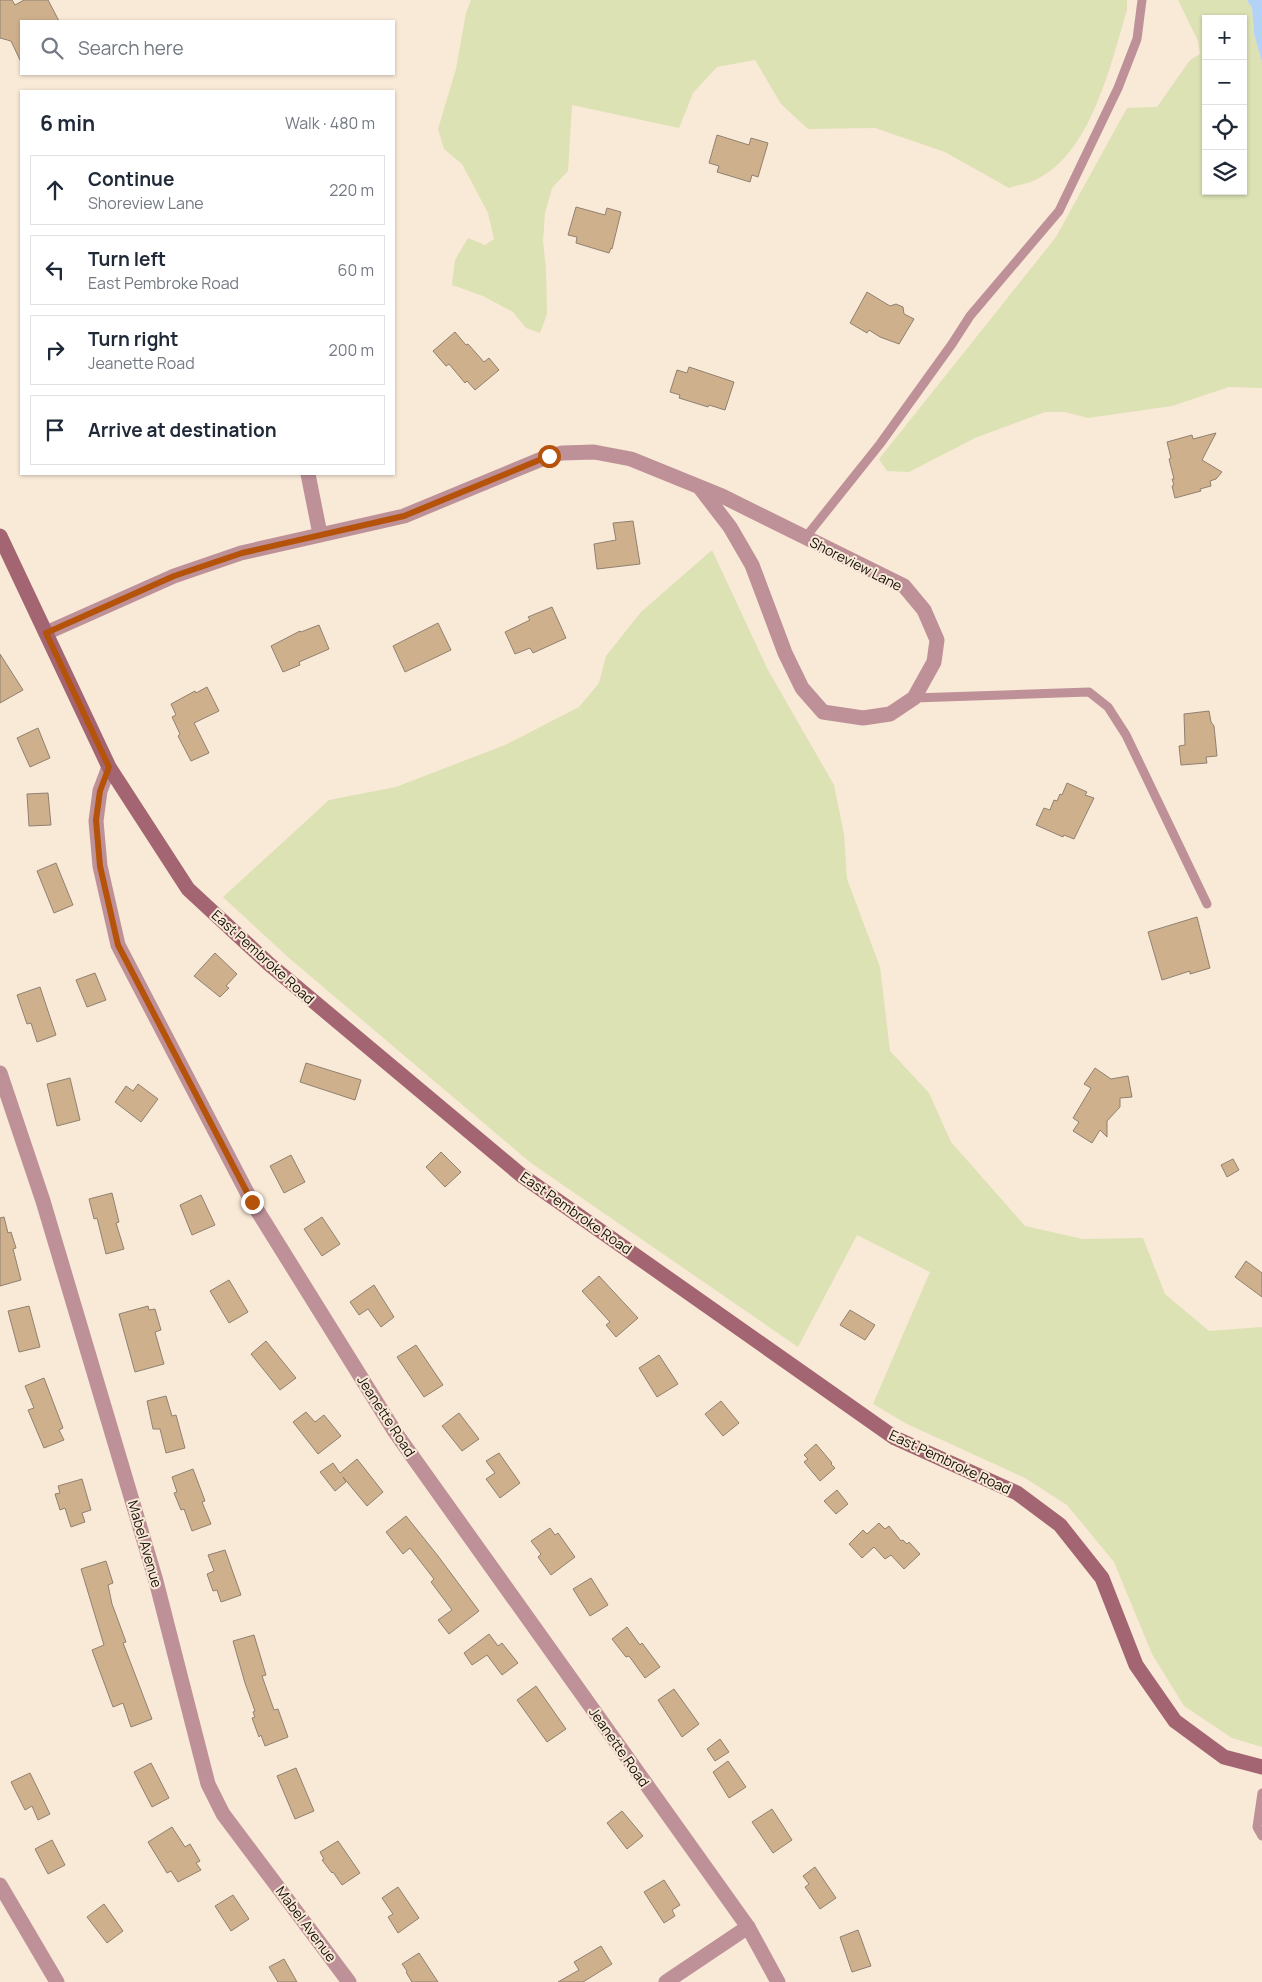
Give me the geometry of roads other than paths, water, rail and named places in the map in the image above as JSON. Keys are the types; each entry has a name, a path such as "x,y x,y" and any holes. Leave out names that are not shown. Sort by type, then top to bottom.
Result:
{"street":[{"name":"Shoreview Lane","path":"46,633 174,576 242,553 404,516 549,456 562,453 594,452 632,459 722,496 904,586 924,610 937,640 934,662 914,698 890,714 862,718 823,712 802,688 785,653 752,565 730,527 700,488"},
{"path":"308,475 320,534"},
{"name":"East Pembroke Road","path":"0,536 109,767 188,889 269,964 521,1175 895,1438 1017,1493 1060,1525 1102,1578 1136,1666 1175,1721 1224,1757 1262,1767"},
{"name":"Jeanette Road","path":"109,767 100,791 96,820 100,866 118,945 252,1202 395,1432 748,1927 778,1982"},
{"name":"Mabel Avenue","path":"0,1073 43,1201 156,1581 208,1784 223,1814 349,1982"},
{"path":"0,1885 57,1982"},
{"path":"666,1982 748,1927"}],"lane":[{"path":"805,538 880,444 970,316 1059,211 1118,88 1137,39 1142,0"},
{"path":"914,698 1089,692 1108,707 1126,735 1208,904"},
{"path":"1262,1793 1257,1827 1262,1836"}],"water":[{"path":"1247,0 1262,0 1262,62 1254,34 1252,8"}]}
